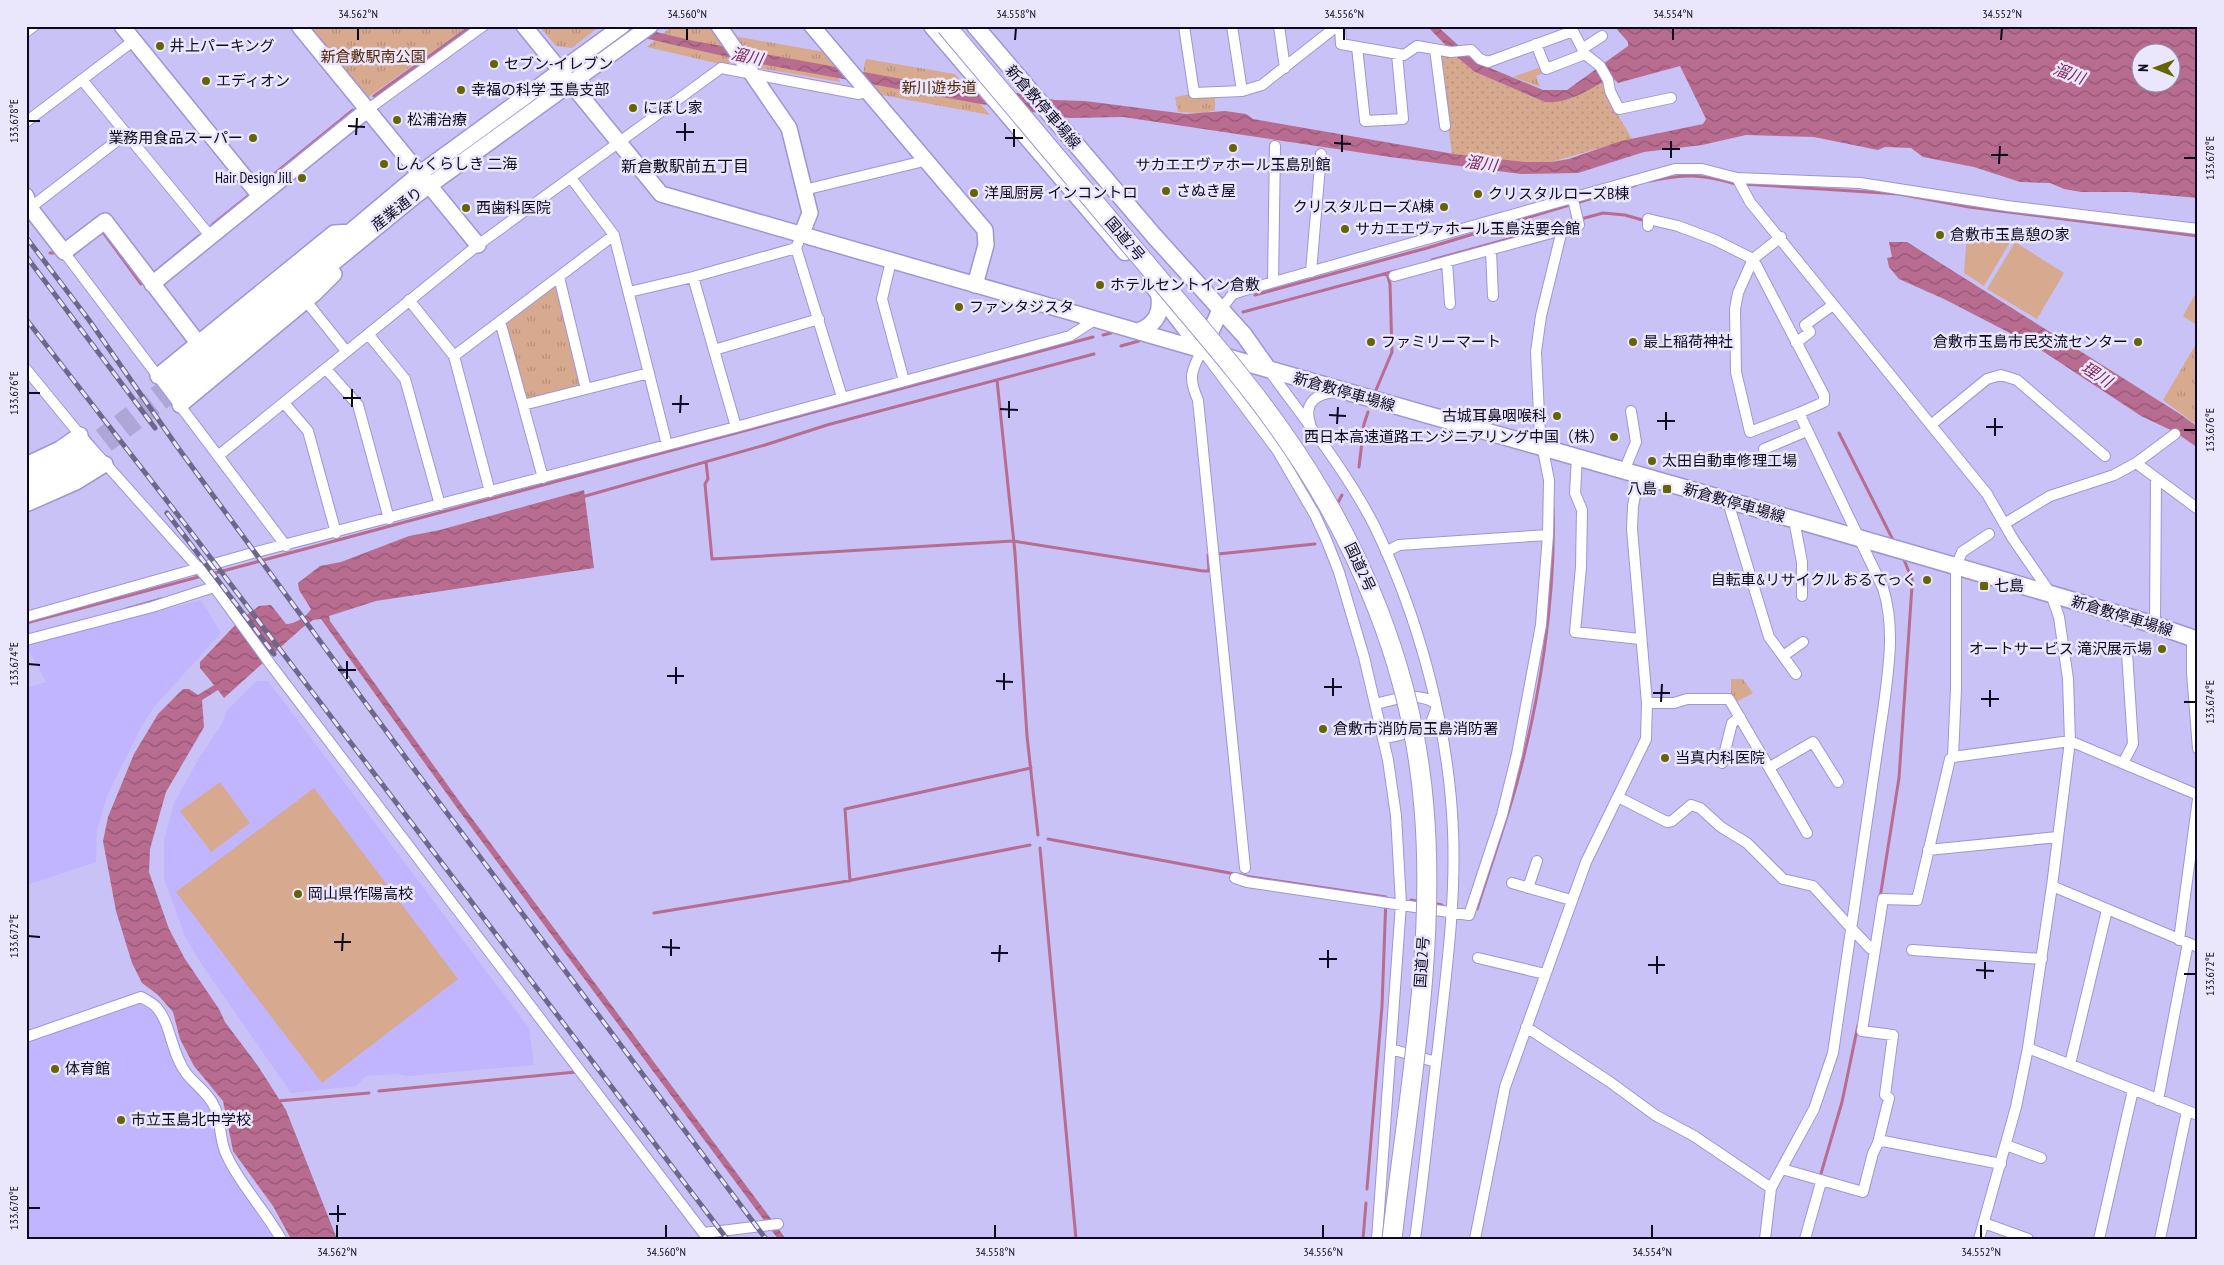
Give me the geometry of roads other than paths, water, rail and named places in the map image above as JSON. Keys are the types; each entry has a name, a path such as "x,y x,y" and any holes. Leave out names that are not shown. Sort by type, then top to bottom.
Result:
{"highway":[{"name":"国道2号","path":"946,26 1182,307 1278,426 1322,493 1356,555 1374,596 1391,644 1411,725 1424,808 1426,877 1424,956 1392,1239"}],"main road":[{"name":"新倉敷停車場線","path":"932,26 1159,294 1202,350 1728,502 1859,537 2155,625 2195,639"},
{"name":"新倉敷停車場線","path":"975,26 1158,241 1244,335 1268,369"},
{"path":"980,82 1006,63"},
{"path":"1132,262 1158,241"},
{"path":"1140,332 1156,319 1160,304 1159,294"},
{"path":"1202,350 1221,309"}],"street":[{"path":"26,32 34,26"},
{"path":"122,26 260,196"},
{"path":"299,26 478,245"},
{"path":"152,284 367,110 483,26"},
{"path":"524,26 661,194 802,233 891,261 1202,350 1277,450 1316,515 1339,572 1376,704 1396,816 1391,903 1391,1049 1377,1239"},
{"name":"産業通り","path":"424,180 570,84 650,26"},
{"path":"719,26 789,128 810,213 796,248 842,397"},
{"path":"1184,26 1194,93 1228,94 1262,84 1286,68 1339,26"},
{"path":"1232,26 1242,91"},
{"path":"1279,26 1286,68"},
{"path":"1339,26 1341,44 1404,55 1416,46 1451,52 1470,50 1480,59 1488,62 1572,31 1584,51 1600,66 1608,80 1610,91 1618,109 1671,98"},
{"path":"818,28 867,92 984,230 986,245 975,285"},
{"name":"産業通り","path":"171,389 424,180 617,30"},
{"path":"1536,44 1546,69 1584,51 1602,36"},
{"path":"26,122 134,41"},
{"path":"1357,47 1365,121 1403,119 1397,54"},
{"path":"1434,49 1444,126"},
{"path":"218,456 478,245 721,68 748,69 859,94 867,92"},
{"path":"83,81 211,237"},
{"path":"127,133 28,202 64,252 171,389 218,456 286,546"},
{"path":"1273,282 1275,146"},
{"path":"1311,272 1321,154"},
{"path":"804,190 924,161"},
{"path":"1221,309 1232,294 1311,272 1576,209 1675,169 1702,169 1737,178 1860,183 2007,206 2198,229"},
{"path":"571,178 614,235 667,445"},
{"path":"1737,178 1750,202 1781,237 1833,305 1932,424 1987,494 2004,524 2051,594 2059,617 2068,679 2070,741 2052,886 2028,1048 2006,1145 1979,1239"},
{"path":"1394,276 1491,251 1579,225 1576,209"},
{"path":"64,252 105,221 198,343"},
{"path":"1648,223 1678,226 1715,240 1752,261 1824,395 1824,402 1750,432 1736,372 1735,308 1738,293 1752,261 1781,237"},
{"path":"1235,878 1247,882 1469,915 1502,815 1517,754 1541,625 1548,535 1549,480 1542,447 1538,402 1537,334 1565,229"},
{"path":"334,233 355,236 354,256 306,301 171,389 198,343 282,273 306,257 334,233"},
{"path":"454,356 614,235"},
{"path":"629,292 692,277 796,248"},
{"path":"1491,251 1493,296"},
{"path":"891,261 882,299 904,381"},
{"path":"1447,262 1450,304"},
{"path":"559,277 586,389"},
{"path":"692,277 736,427"},
{"path":"409,300 454,356 490,492"},
{"path":"306,301 346,351"},
{"path":"1796,343 1810,332 1805,325 1833,305"},
{"path":"714,350 819,319"},
{"path":"26,616 1070,336 1096,319"},
{"path":"500,321 543,478"},
{"path":"368,334 405,379 440,505"},
{"path":"1202,350 1192,371 1192,386 1198,400 1245,868"},
{"path":"26,369 84,448 105,464 212,584 268,661 706,1236 774,1225"},
{"path":"326,369 358,405 389,519"},
{"path":"1268,369 1310,423 1349,480 1386,552 1413,619 1441,729 1453,830 1452,911 1415,1239"},
{"path":"523,405 649,373"},
{"path":"1932,424 1987,379 2000,375 2017,380 2105,456"},
{"path":"1310,423 1307,416 1314,398 1321,394 1340,391"},
{"path":"284,403 308,431 336,533"},
{"path":"1475,1239 1505,1086 1586,862 1646,740 1647,703 1632,529 1631,473 1636,442 1630,411"},
{"path":"1765,1239 1771,1188 1814,1109 1828,1072 1836,1036 1886,691 1890,617 1883,588 1799,413"},
{"path":"1764,449 1807,431"},
{"path":"2004,524 2050,496 2114,475 2136,463 2175,434"},
{"path":"26,465 60,449 84,448"},
{"path":"26,479 84,448"},
{"path":"26,491 56,478 84,448"},
{"path":"1577,457 1575,493 1582,510 1581,567 1575,632 1640,639"},
{"path":"2136,463 2198,509"},
{"path":"26,504 76,482 105,464"},
{"path":"2155,625 2156,478"},
{"path":"1728,502 1769,637 1796,674"},
{"path":"1794,520 1802,562 1802,596"},
{"path":"1782,1169 1821,1182 1862,1192 1873,1153 1878,1143 1889,1098 1885,1095 1892,1035 1862,1031 1873,949 1883,899 1917,900 1950,759 1953,757 1956,688 1956,567 1962,552 1988,534"},
{"path":"1386,552 1399,545 1548,535"},
{"path":"26,640 152,607 212,584"},
{"path":"2195,639 2192,672 2198,749"},
{"path":"1783,656 1803,642"},
{"path":"2123,763 2133,744 2127,653"},
{"path":"1376,704 1415,695 1427,697 1436,706"},
{"path":"1647,703 1674,703 1687,699 1729,699 1807,833"},
{"path":"1383,739 1425,729 1431,724 1436,706"},
{"path":"1722,763 1732,723 1740,717"},
{"path":"1953,757 2070,741 2198,794"},
{"path":"1770,767 1813,742 1838,782"},
{"path":"1618,797 1667,822 1672,821 1691,805 1700,808 1721,827 1747,843 1783,879 1814,886 1851,928 1873,949"},
{"path":"2158,1100 2188,943 2198,799"},
{"path":"1928,850 2058,837"},
{"path":"1528,888 1536,861"},
{"path":"1512,883 1571,900"},
{"path":"2052,886 2188,943"},
{"path":"2070,1064 2107,910"},
{"path":"1912,950 2042,959"},
{"path":"1478,958 1545,974"},
{"path":"26,1038 141,997 156,1006 165,1021 177,1058 186,1074 208,1095 216,1109 221,1143 227,1156 240,1178 267,1214 281,1239"},
{"path":"1526,1027 1610,1082 1655,1115 1694,1136 1771,1188"},
{"path":"2028,1048 2198,1115"},
{"path":"1391,1049 1436,1062"},
{"path":"2099,1239 2133,1090"},
{"path":"2160,1239 2187,1111"},
{"path":"1878,1143 1883,1141 2001,1164"},
{"path":"2006,1145 2041,1158"},
{"path":"1804,1239 1821,1182"},
{"path":"1984,1223 2028,1239"}],"water":[{"name":"溜川","path":"591,26 631,26 694,41 957,89 962,83 1055,100 1085,101 1186,114 1225,111 1246,114 1253,119 1454,154 1526,162 1551,162 1569,159 1621,141 1703,124 1706,119 1680,66 1618,83 1612,77 1572,98 1545,102 1475,72 1458,58 1427,26 1437,26 1478,63 1543,90 1567,90 1628,46 1628,42 1614,26 2198,26 2198,198 2129,192 2081,192 2064,189 2050,183 2020,182 1974,167 1923,157 1911,148 1885,147 1878,150 1814,137 1746,135 1702,145 1644,152 1578,173 1521,174 1390,157 1123,117 1071,118 981,104 750,62"},
{"name":"理川","path":"1889,242 1907,242 2180,414 2198,427 2198,448 2175,432 2141,416 2035,346 1944,299 1899,279 1889,267 1887,258 1892,257"},
{"path":"584,490 594,568 376,601 329,616 330,621 462,805 786,1239 778,1239 457,808 321,619 313,620 302,628 224,698 218,690 202,700 204,727 166,792 150,849 149,872 169,929 185,959 219,1009 225,1022 258,1066 286,1110 337,1239 291,1239 273,1206 233,1151 223,1101 194,1066 180,1039 173,1012 158,995 142,983 132,963 116,911 103,841 108,817 134,754 158,714 183,689 189,689 198,695 214,685 200,668 200,662 240,620 259,606 271,605 286,624 293,623 304,617 311,609 299,590 298,583 320,566 341,562 409,536 440,530"}],"waterway":[{"path":"374,96 471,26"},
{"path":"262,184 353,110"},
{"path":"1650,181 1693,176 1713,178 1736,184"},
{"path":"1743,184 1899,194 1969,207 2198,236"},
{"path":"1255,295 1427,248 1636,185"},
{"path":"212,225 248,196"},
{"path":"1432,260 1603,213 1625,215 1646,221"},
{"path":"100,234 103,232 141,284 143,282"},
{"path":"154,273 199,236"},
{"path":"74,254 81,248"},
{"path":"1243,312 1395,271"},
{"path":"1376,390 1392,352 1390,284 1387,273"},
{"path":"1103,335 1111,333"},
{"path":"208,575 1093,337"},
{"path":"1121,346 1139,341"},
{"path":"582,497 765,445 827,425 1094,354"},
{"path":"997,380 1015,553 1027,736 1038,835"},
{"path":"1359,467 1364,424 1368,412"},
{"path":"1839,433 1893,540"},
{"path":"706,462 708,479 705,484 712,559 1013,541 1209,571 1208,555 1315,544"},
{"path":"1336,506 1342,495"},
{"path":"1474,909 1477,909 1507,817 1525,753 1532,719 1545,648 1549,612 1552,576 1553,507"},
{"path":"1880,898 1899,778 1912,586 1912,579 1904,560"},
{"path":"26,623 202,576"},
{"path":"126,609 161,599"},
{"path":"850,881 845,809 1031,768"},
{"path":"1048,839 1251,877 1386,897 1382,1006 1367,1189"},
{"path":"654,913 842,882 1030,845"},
{"path":"1040,848 1076,1239"},
{"path":"1411,900 1420,902"},
{"path":"1432,903 1442,905"},
{"path":"1820,1177 1842,1102 1858,1025"},
{"path":"379,1091 576,1072"},
{"path":"278,1101 369,1093"},
{"path":"1363,1239 1366,1203"}],"tunnel":[{"path":"82,450 170,383"},
{"path":"89,459 177,391"}],"railway":[{"path":"26,237 89,320 176,445 411,765 766,1239"},
{"path":"26,256 155,428"},
{"path":"26,319 188,528 727,1239"},
{"path":"167,513 274,654"}],"place":[{"name":"井上パーキング","path":"160,46"},
{"name":"セブン-イレブン","path":"494,64"},
{"name":"エディオン","path":"206,81"},
{"name":"幸福の科学 玉島支部","path":"461,90"},
{"name":"にぼし家","path":"633,108"},
{"name":"松浦治療","path":"397,120"},
{"name":"業務用食品スーパー","path":"253,138"},
{"name":"サカエエヴァホール玉島別館","path":"1233,148"},
{"name":"しんくらしき 二海","path":"384,164"},
{"name":"Hair Design Jill","path":"302,178"},
{"name":"さぬき屋","path":"1166,191"},
{"name":"洋風厨房 インコントロ","path":"974,193"},
{"name":"クリスタルローズB棟","path":"1478,194"},
{"name":"クリスタルローズA棟","path":"1444,207"},
{"name":"西歯科医院","path":"466,208"},
{"name":"サカエエヴァホール玉島法要会館","path":"1345,229"},
{"name":"倉敷市玉島憩の家","path":"1940,235"},
{"name":"ホテルセントイン倉敷","path":"1100,285"},
{"name":"ファンタジスタ","path":"959,307"},
{"name":"ファミリーマート","path":"1371,342"},
{"name":"最上稲荷神社","path":"1633,342"},
{"name":"倉敷市玉島市民交流センター","path":"2138,342"},
{"name":"古城耳鼻咽喉科","path":"1557,416"},
{"name":"西日本高速道路エンジニアリング中国（株）","path":"1614,437"},
{"name":"太田自動車修理工場","path":"1652,461"},
{"name":"八島","path":"1667,489"},
{"name":"自転車&リサイクル おるてっく","path":"1927,580"},
{"name":"七島","path":"1984,586"},
{"name":"オートサービス 滝沢展示場","path":"2162,649"},
{"name":"倉敷市消防局玉島消防署","path":"1323,729"},
{"name":"当真内科医院","path":"1665,758"},
{"name":"岡山県作陽高校","path":"298,894"},
{"name":"体育館","path":"55,1069"},
{"name":"市立玉島北中学校","path":"121,1120"}],"district":[{"name":"新倉敷駅前五丁目","path":"685,166"}],"park label":[{"name":"新倉敷駅南公園","path":"373,57"},
{"name":"新川遊歩道","path":"939,88"}]}
